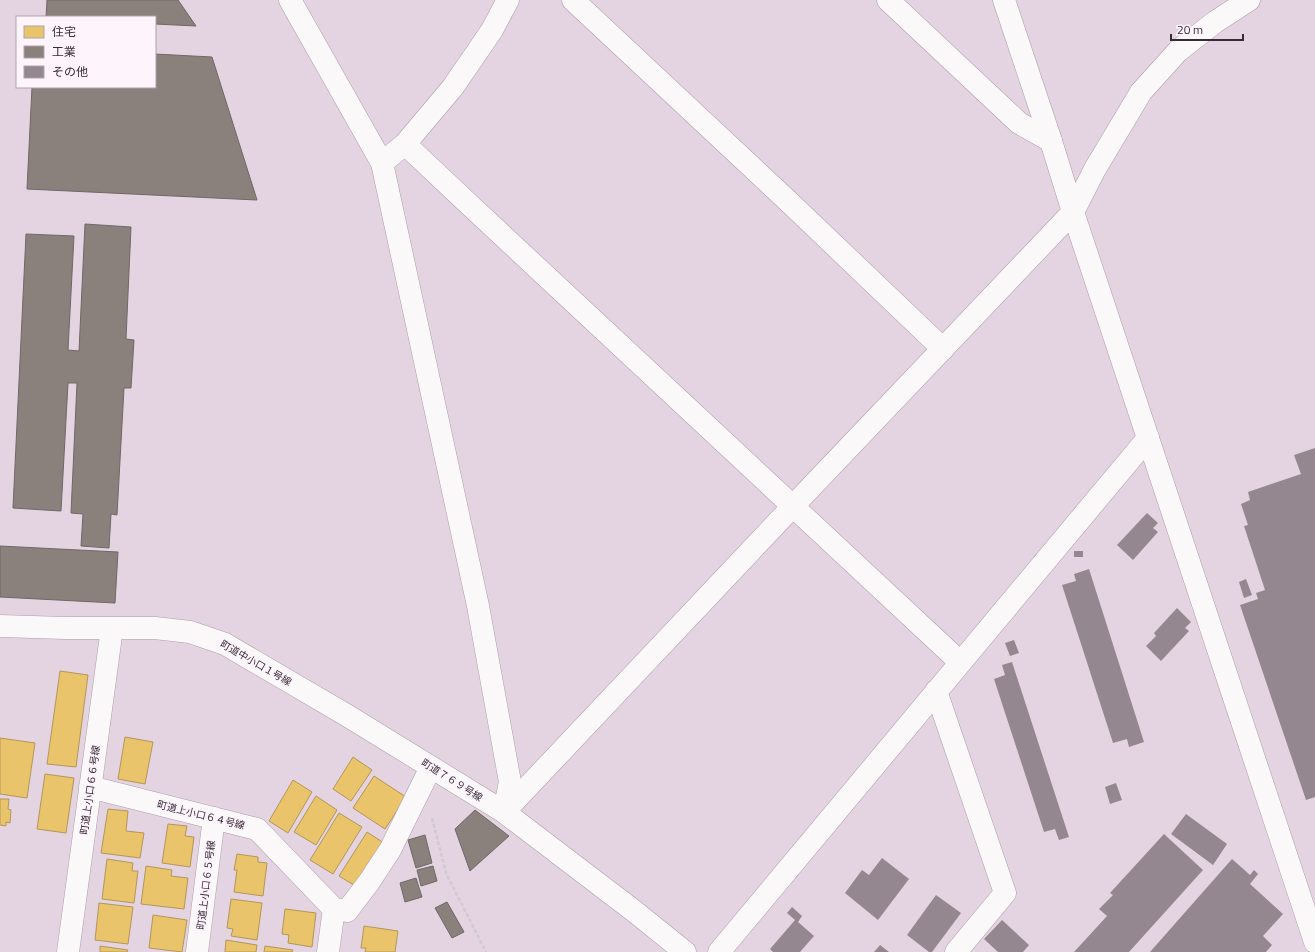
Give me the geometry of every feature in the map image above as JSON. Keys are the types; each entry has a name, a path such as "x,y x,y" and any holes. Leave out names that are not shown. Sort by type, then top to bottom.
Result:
{"street":[{"path":"290,0 382,163 478,606 510,782 504,812"},
{"path":"382,163 405,144 453,87 492,30 508,0"},
{"path":"573,0 788,200 943,349"},
{"path":"888,0 1019,123 1051,141"},
{"path":"1004,0 1315,942"},
{"path":"504,812 1073,212 1095,169 1141,92 1178,51 1215,22 1249,0"},
{"path":"405,144 567,298 662,384 960,662"},
{"path":"719,952 1148,438"},
{"name":"町道中小口１号線","path":"0,626 155,628 173,629 196,634 225,644 416,758"},
{"name":"町道上小口６６号線","path":"68,952 112,628"},
{"path":"936,691 1006,893 956,952"},
{"path":"328,952 334,909 347,911 369,882 390,850 418,795 416,758"},
{"name":"町道７６９号線","path":"416,758 504,812 634,911 685,952"},
{"name":"町道上小口６４号線","path":"90,787 257,829 334,909"},
{"name":"町道上小口６５号線","path":"197,952 214,818"}],"path":[{"path":"431,816 446,872 486,952"}],"building: 住宅":[{"path":"60,671 88,675 76,767 47,764"},
{"path":"125,737 153,742 145,784 118,779"},
{"path":"0,738 35,743 27,798 0,794"},
{"path":"353,757 372,770 351,801 333,789"},
{"path":"45,774 74,778 66,833 37,829"},
{"path":"374,776 406,797 385,829 353,808"},
{"path":"293,780 312,792 288,833 269,821"},
{"path":"316,796 337,810 316,845 294,832"},
{"path":"0,799 9,799 8,809 11,810 10,823 6,822 6,826 0,825"},
{"path":"108,809 128,811 126,831 144,833 140,858 101,853"},
{"path":"339,813 362,827 333,874 310,860"},
{"path":"168,824 187,826 185,836 194,837 190,867 162,863"},
{"path":"367,832 384,843 357,887 339,876"},
{"path":"237,854 258,857 258,862 267,863 263,896 234,892 237,870 234,870"},
{"path":"107,859 133,863 132,871 138,871 134,903 102,899"},
{"path":"146,866 172,870 171,876 188,878 184,909 141,904"},
{"path":"231,899 262,903 257,940 231,936 233,929 227,928"},
{"path":"99,903 133,907 128,944 95,940"},
{"path":"285,909 316,913 312,947 288,943 289,935 282,934"},
{"path":"153,915 187,920 182,952 149,948"},
{"path":"364,926 398,931 395,952 365,952 366,948 361,948"},
{"path":"226,940 257,945 256,952 225,952"},
{"path":"100,946 128,950 127,952 100,952"},
{"path":"265,946 293,950 292,952 264,952"}],"building: 工業":[{"path":"47,0 178,0 196,26 156,24 156,16 46,16"},
{"path":"156,54 212,57 257,200 27,189 32,88 156,88"},
{"path":"85,224 131,227 126,339 134,340 131,388 124,388 117,515 111,514 109,548 81,546 83,514 71,513 77,383 68,383 61,511 13,508 26,234 74,236 68,350 79,351"},
{"path":"0,546 118,552 115,603 0,597"},
{"path":"475,810 509,836 470,871 455,829"},
{"path":"425,835 432,863 416,868 408,840"},
{"path":"433,866 437,881 421,886 417,870"},
{"path":"416,878 422,897 405,902 400,883"},
{"path":"447,902 464,932 452,938 435,908"}],"building: その他":[{"path":"1315,448 1315,797 1306,800 1240,605 1258,599 1256,593 1265,590 1244,526 1248,525 1241,504 1250,500 1248,492 1301,474 1294,455"},
{"path":"1147,513 1158,523 1153,528 1158,532 1133,560 1117,545"},
{"path":"1074,551 1083,551 1083,557 1074,557"},
{"path":"1089,569 1144,742 1129,747 1127,739 1113,743 1062,585 1076,581 1074,574"},
{"path":"1246,579 1252,595 1244,598 1239,582"},
{"path":"1177,608 1191,622 1185,628 1189,631 1161,661 1146,646 1156,636 1154,633"},
{"path":"1014,640 1019,653 1010,656 1005,643"},
{"path":"1012,662 1069,837 1059,840 1055,829 1044,832 994,679 1005,675 1002,665"},
{"path":"1116,783 1122,800 1110,804 1105,787"},
{"path":"1186,814 1227,844 1213,865 1171,834"},
{"path":"1164,834 1203,870 1129,952 1074,952 1107,916 1099,909 1113,895 1110,893"},
{"path":"882,858 909,879 878,920 845,893 862,870 869,875"},
{"path":"1232,859 1250,875 1254,870 1258,874 1250,884 1283,914 1263,936 1272,945 1266,952 1150,952"},
{"path":"936,895 961,913 932,952 929,952 907,935"},
{"path":"792,907 802,916 798,922 814,936 800,952 773,952 770,949 795,920 787,913"},
{"path":"1002,920 1029,945 1023,952 998,952 984,939"},
{"path":"880,945 889,952 874,952"}]}
